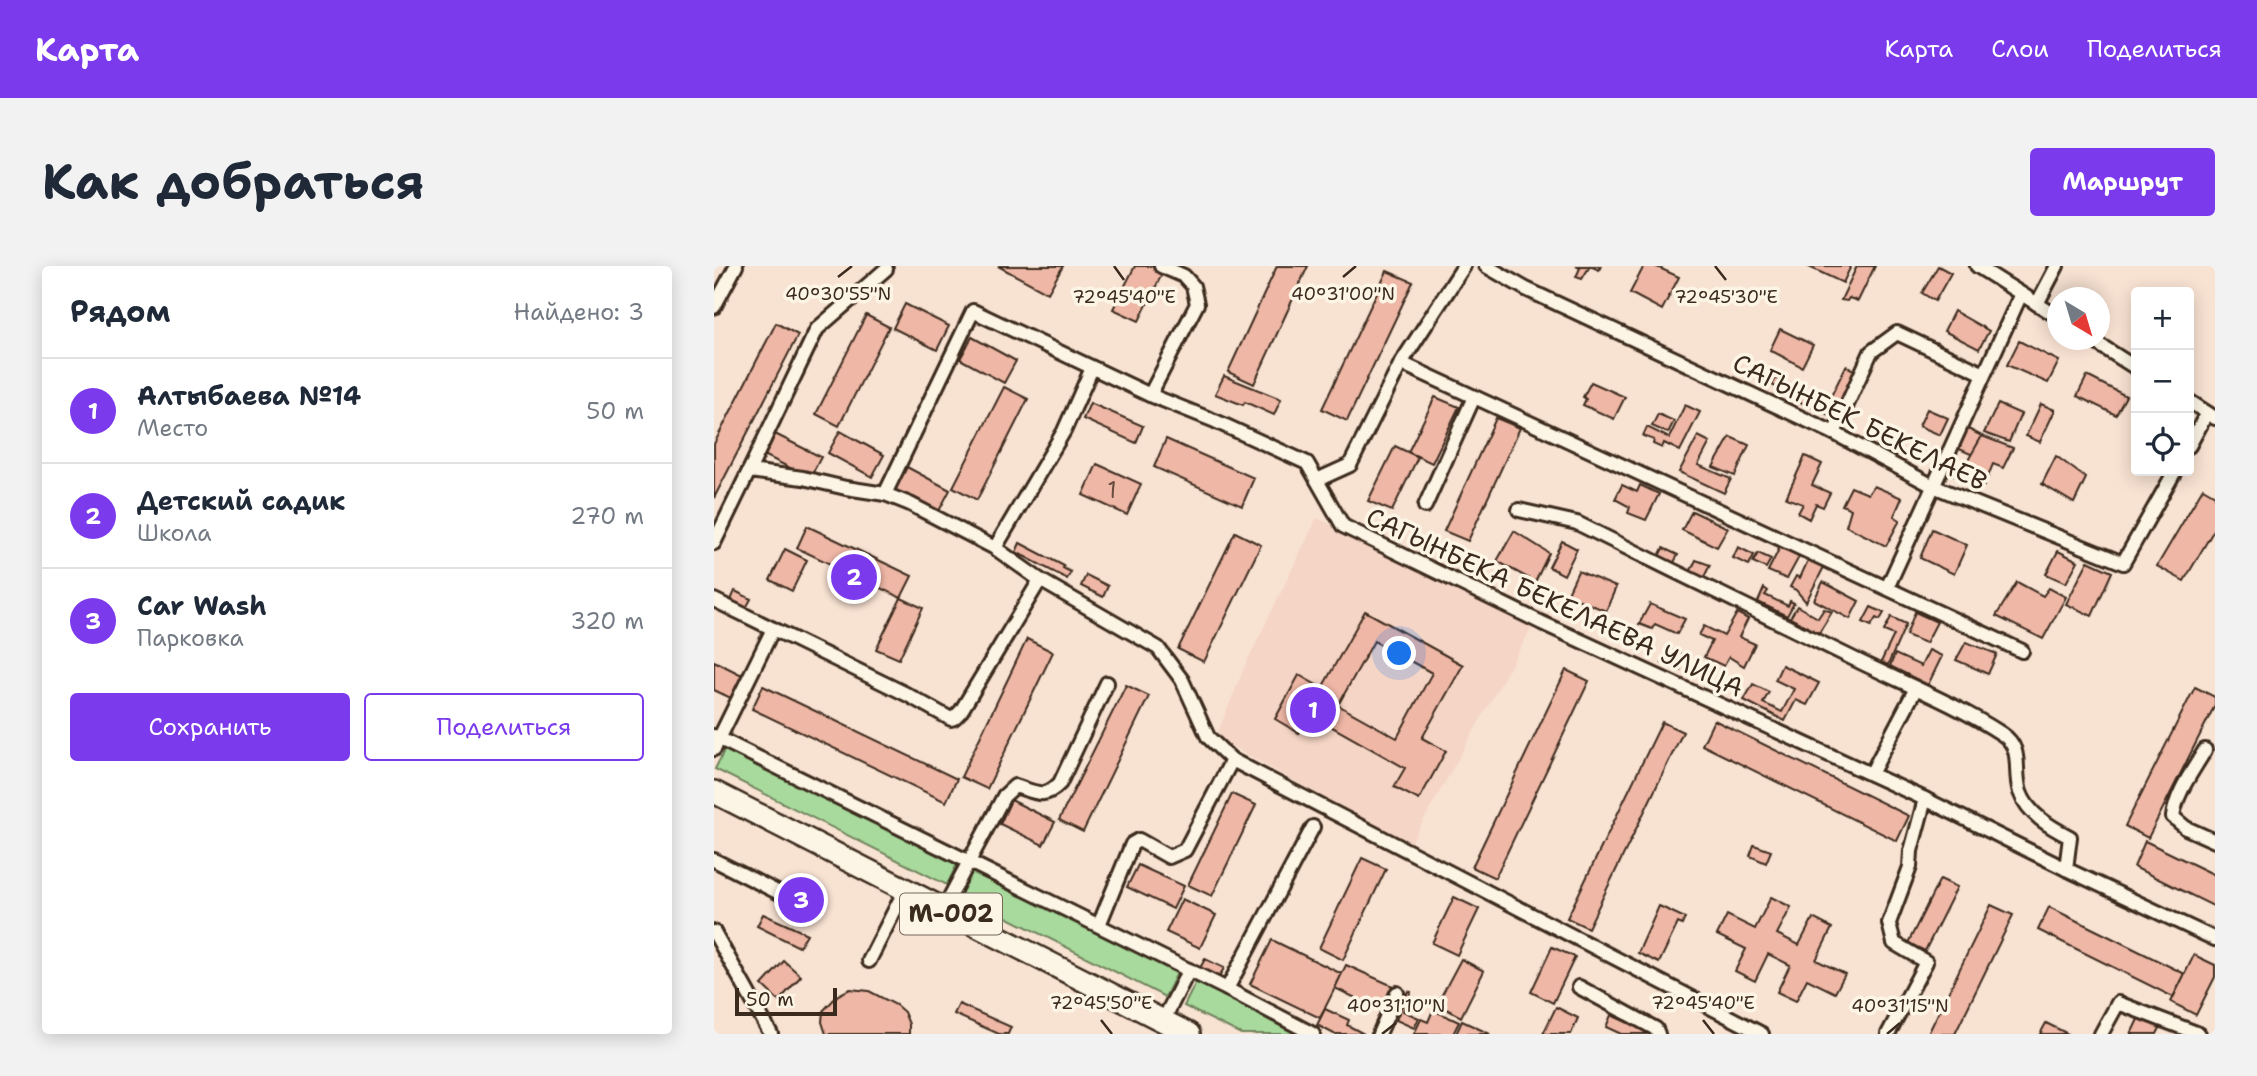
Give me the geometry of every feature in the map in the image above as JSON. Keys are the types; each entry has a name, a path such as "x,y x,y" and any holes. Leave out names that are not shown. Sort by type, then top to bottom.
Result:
{"highway":[{"name":"M-002","path":"714,792 1189,1034"}],"street":[{"path":"714,307 736,266"},
{"path":"1150,395 1196,304 1193,286 1184,276 1161,266"},
{"path":"1317,480 1350,465 1401,363 1464,266"},
{"name":"САГЫНБЕК БЕКЕЛАЕВ","path":"1486,266 1526,289 1834,433 1933,486 2123,563 2172,476"},
{"path":"1977,266 2047,310"},
{"path":"2037,304 2057,266"},
{"path":"714,544 817,329 887,269"},
{"path":"1887,588 2021,294"},
{"name":"САГЫНБЕКА БЕКЕЛАЕВА УЛИЦА","path":"885,495 973,311 1150,395 1307,463 1343,526 1623,661 1925,799 2215,939"},
{"path":"1834,433 1871,352 1897,334 1984,374"},
{"path":"2108,350 2131,365"},
{"path":"1401,363 2022,651"},
{"path":"995,548 1064,431 1092,368"},
{"path":"1425,506 1474,397"},
{"path":"2194,404 2211,415 2194,439"},
{"path":"749,471 803,478 885,495 910,504 995,548 1040,580 1158,648 1182,680 1208,737 1232,760 1762,1034"},
{"path":"1519,510 1577,523 1916,690 2011,741 2016,751 2021,794 2040,821 2070,837 2066,869"},
{"path":"714,600 954,719 1040,580"},
{"path":"773,629 716,741 969,860 1313,1034"},
{"path":"943,910 1004,796 1015,786 1042,793 1051,792 1060,783 1107,683"},
{"path":"1871,774 1916,690"},
{"path":"2205,750 2174,807 2173,817 2186,828 2215,841"},
{"path":"1099,925 1132,844 1139,840 1169,857 1185,850 1232,760"},
{"path":"1888,1034 1926,962 1894,943 1889,923 1910,867 1910,851 1925,799"},
{"path":"1227,989 1313,827"},
{"path":"714,860 789,898"},
{"path":"869,961 905,890"},
{"path":"714,932 771,1034"},
{"path":"1163,1021 1189,970"},
{"path":"1580,987 1656,1029 1658,1034"},
{"path":"1378,1034 1397,993"},
{"path":"2101,1034 2118,1003 2199,1034"}],"shaded area":[{"path":"1317,518 1534,624 1409,846 1216,737 1245,666"}],"green space":[{"path":"725,749 957,864 947,885 715,769"},
{"path":"973,870 1177,973 1165,997 961,894"},
{"path":"1196,982 1300,1034 1241,1034 1184,1006"}],"building":[{"path":"998,266 1063,266 1048,293"},
{"path":"1135,266 1152,266 1163,272 1139,321 1113,309"},
{"path":"1277,266 1308,266 1254,384 1228,372"},
{"path":"1576,266 1590,266 1582,279 1576,277 1580,268"},
{"path":"1644,266 1655,266 1679,277 1662,310 1630,293"},
{"path":"1807,266 1851,266 1843,283"},
{"path":"1857,266 1875,266 1858,301 1849,298 1847,301 1841,300"},
{"path":"1938,266 1951,273 1935,301 1922,293"},
{"path":"1387,271 1413,282 1347,421 1322,409"},
{"path":"905,304 949,326 937,350 893,328"},
{"path":"1954,311 1989,331 1979,349 1944,331"},
{"path":"866,315 889,327 839,426 816,414"},
{"path":"776,323 798,335 714,498 714,444"},
{"path":"1780,329 1813,345 1802,367 1770,350"},
{"path":"972,337 1016,361 1004,383 960,359"},
{"path":"2019,341 2059,361 2048,383 2007,365"},
{"path":"1846,366 1856,371 1833,417 1812,407 1817,397 1828,402"},
{"path":"1224,376 1281,399 1274,415 1245,402 1243,405 1215,394"},
{"path":"2087,376 2126,396 2116,415 2077,396"},
{"path":"1776,378 1814,395 1809,406 1776,391 1778,388 1772,385"},
{"path":"1591,382 1625,397 1614,419 1583,405 1586,399 1583,397"},
{"path":"1004,387 1028,399 977,500 953,487"},
{"path":"1435,397 1459,407 1432,463 1408,452"},
{"path":"1090,403 1143,426 1136,443 1083,419"},
{"path":"1998,404 2021,414 2009,442 1984,433"},
{"path":"2041,404 2055,410 2040,442 2026,436"},
{"path":"1685,405 1700,412 1680,451 1664,443 1662,448 1653,444 1654,440 1643,436 1647,427 1669,438"},
{"path":"1927,409 1948,418 1940,435 1919,426"},
{"path":"1658,414 1674,421 1668,433 1652,426"},
{"path":"1496,418 1520,428 1468,541 1444,531"},
{"path":"1966,428 1982,436 1973,455 1957,448"},
{"path":"769,431 821,457 810,478 758,452"},
{"path":"840,431 884,455 872,477 828,453"},
{"path":"1698,436 1710,442 1698,465 1731,479 1724,493 1679,472"},
{"path":"1982,436 2013,448 2003,468 1993,464 1984,486 1946,472 1950,464 1963,469"},
{"path":"1730,437 1749,445 1735,476 1713,467"},
{"path":"1166,439 1254,478 1242,506 1154,467"},
{"path":"1395,446 1418,457 1392,511 1368,501"},
{"path":"1805,456 1822,464 1812,485 1830,493 1823,507 1816,504 1809,519 1798,513 1803,504 1786,498"},
{"path":"2056,456 2086,478 2074,503 2042,484"},
{"path":"1097,464 1141,484 1127,515 1083,495"},
{"path":"905,466 950,490 938,513 893,490"},
{"path":"1622,485 1637,492 1640,485 1659,494 1646,520 1628,513 1630,507 1615,499"},
{"path":"1874,486 1902,498 1894,516 1900,520 1886,546 1846,526 1851,509 1842,505 1851,487 1868,494"},
{"path":"2203,488 2215,495 2215,528 2184,581 2157,566"},
{"path":"1692,511 1728,528 1717,547 1682,530"},
{"path":"807,526 912,576 901,598 797,548"},
{"path":"1932,529 1967,545 1954,574 1920,558"},
{"path":"1514,531 1549,553 1535,582 1497,561"},
{"path":"1235,532 1261,545 1204,662 1178,649"},
{"path":"1562,541 1577,549 1564,575 1549,567"},
{"path":"1020,543 1064,566 1063,568 1071,572 1067,579 1016,552"},
{"path":"1781,545 1792,549 1799,557 1787,579 1768,571"},
{"path":"1738,547 1754,555 1749,565 1733,558"},
{"path":"1663,548 1678,555 1673,564 1659,556"},
{"path":"785,549 807,560 792,591 770,580"},
{"path":"2058,551 2078,561 2066,583 2046,574"},
{"path":"1758,553 1771,559 1766,568 1753,562"},
{"path":"1809,558 1825,565 1806,602 1790,587 1796,576 1800,578"},
{"path":"1696,560 1710,565 1703,579 1689,574"},
{"path":"2088,561 2112,572 2092,616 2066,604"},
{"path":"1578,571 1616,587 1606,611 1567,595"},
{"path":"1086,575 1108,586 1103,597 1081,586"},
{"path":"1823,582 1859,601 1850,619 1814,600"},
{"path":"2017,582 2043,596 2049,588 2066,597 2043,639 1996,616"},
{"path":"1764,588 1768,591 1765,595 1788,606 1790,601 1794,603 1787,616 1758,602"},
{"path":"735,591 751,599 745,610 730,602"},
{"path":"901,598 923,608 899,659 876,649"},
{"path":"1650,604 1685,619 1677,634 1655,624 1652,629 1639,624"},
{"path":"1797,606 1818,618 1824,609 1832,612 1819,633 1790,618"},
{"path":"1871,607 1884,613 1880,620 1876,618 1871,626 1863,622"},
{"path":"1365,611 1463,665 1422,738 1446,751 1419,800 1394,787 1405,768 1309,714 1299,733 1275,719 1299,675 1322,688","holes":["1374,641 1432,673 1397,738 1338,705"]},
{"path":"1915,612 1937,622 1926,643 1906,635"},
{"path":"1737,613 1748,619 1739,637 1755,644 1744,666 1729,657 1724,666 1704,657 1712,641 1699,635 1704,626 1724,636"},
{"path":"1891,617 1906,624 1888,665 1881,662 1894,635 1884,631"},
{"path":"1027,639 1053,652 987,789 961,777"},
{"path":"1966,642 1997,654 1988,674 1956,660"},
{"path":"1669,649 1686,656 1680,670 1662,662"},
{"path":"1929,650 1942,656 1928,685 1890,666 1895,654 1921,666"},
{"path":"714,661 748,678 737,701 714,690"},
{"path":"1782,665 1819,683 1807,705 1796,700 1785,721 1744,700 1753,684 1769,692 1763,703 1782,712 1794,689 1775,680"},
{"path":"1566,670 1589,681 1495,878 1472,867"},
{"path":"1126,685 1149,696 1083,832 1059,820"},
{"path":"763,686 957,779 946,802 752,709"},
{"path":"2195,687 2215,697 2215,705 2148,838 2125,826"},
{"path":"1714,720 1909,816 1897,841 1702,745"},
{"path":"1662,722 1683,732 1588,928 1567,918"},
{"path":"1232,794 1256,805 1212,896 1188,885"},
{"path":"1011,800 1055,822 1043,845 1000,824"},
{"path":"2145,841 2215,875 2215,907 2134,867"},
{"path":"1754,845 1771,851 1766,863 1750,856"},
{"path":"1362,858 1386,869 1343,960 1319,948"},
{"path":"1138,865 1184,886 1173,909 1127,887"},
{"path":"1940,879 1957,887 1925,951 1908,943"},
{"path":"1454,897 1479,909 1457,955 1432,943"},
{"path":"1771,897 1791,907 1777,934 1799,945 1813,918 1832,928 1816,960 1845,974 1835,993 1807,979 1796,1001 1777,992 1790,965 1768,954 1755,981 1735,971 1746,949 1717,935 1727,915 1755,929"},
{"path":"1182,899 1216,915 1200,948 1166,932"},
{"path":"1991,905 2013,915 1955,1034 1928,1034"},
{"path":"1659,906 1685,918 1682,925 1678,923 1659,963 1638,953"},
{"path":"2049,907 2185,974 2173,997 2038,930"},
{"path":"763,914 807,934 799,947 757,926"},
{"path":"1272,940 1342,974 1320,1018 1250,984"},
{"path":"1552,947 1575,957 1553,1003 1531,992"},
{"path":"2194,955 2215,965 2215,977 2196,1015 2171,1002"},
{"path":"1205,959 1224,968 1216,983 1203,976 1206,972 1200,968"},
{"path":"1461,959 1484,971 1461,1017 1437,1004"},
{"path":"784,961 801,976 779,1001 762,985"},
{"path":"1346,965 1393,986 1380,1010 1335,988"},
{"path":"850,989 869,991 896,1005 904,1012 909,1024 909,1034 826,1034 822,1022 823,1011 838,995"},
{"path":"1408,991 1411,992 1403,1011 1419,1018 1414,1028 1396,1020"},
{"path":"959,1004 1011,1027 1008,1034 999,1034 954,1014"},
{"path":"1556,1007 1578,1018 1571,1034 1543,1034"},
{"path":"1325,1009 1349,1020 1347,1025 1364,1034 1334,1034 1317,1025"},
{"path":"1433,1010 1459,1022 1453,1034 1414,1034 1421,1019 1428,1022"},
{"path":"1611,1015 1653,1034 1621,1034 1606,1027"},
{"path":"2140,1015 2163,1022 2157,1034 2131,1034"},
{"path":"1462,1021 1490,1034 1456,1034"},
{"path":"2046,1023 2068,1034 2040,1034"}],"place":[{"name":"Детский садик","path":"854,577"},
{"name":"Алтыбаева №14","path":"1313,710"},
{"name":"Car Wash","path":"801,900"}]}
